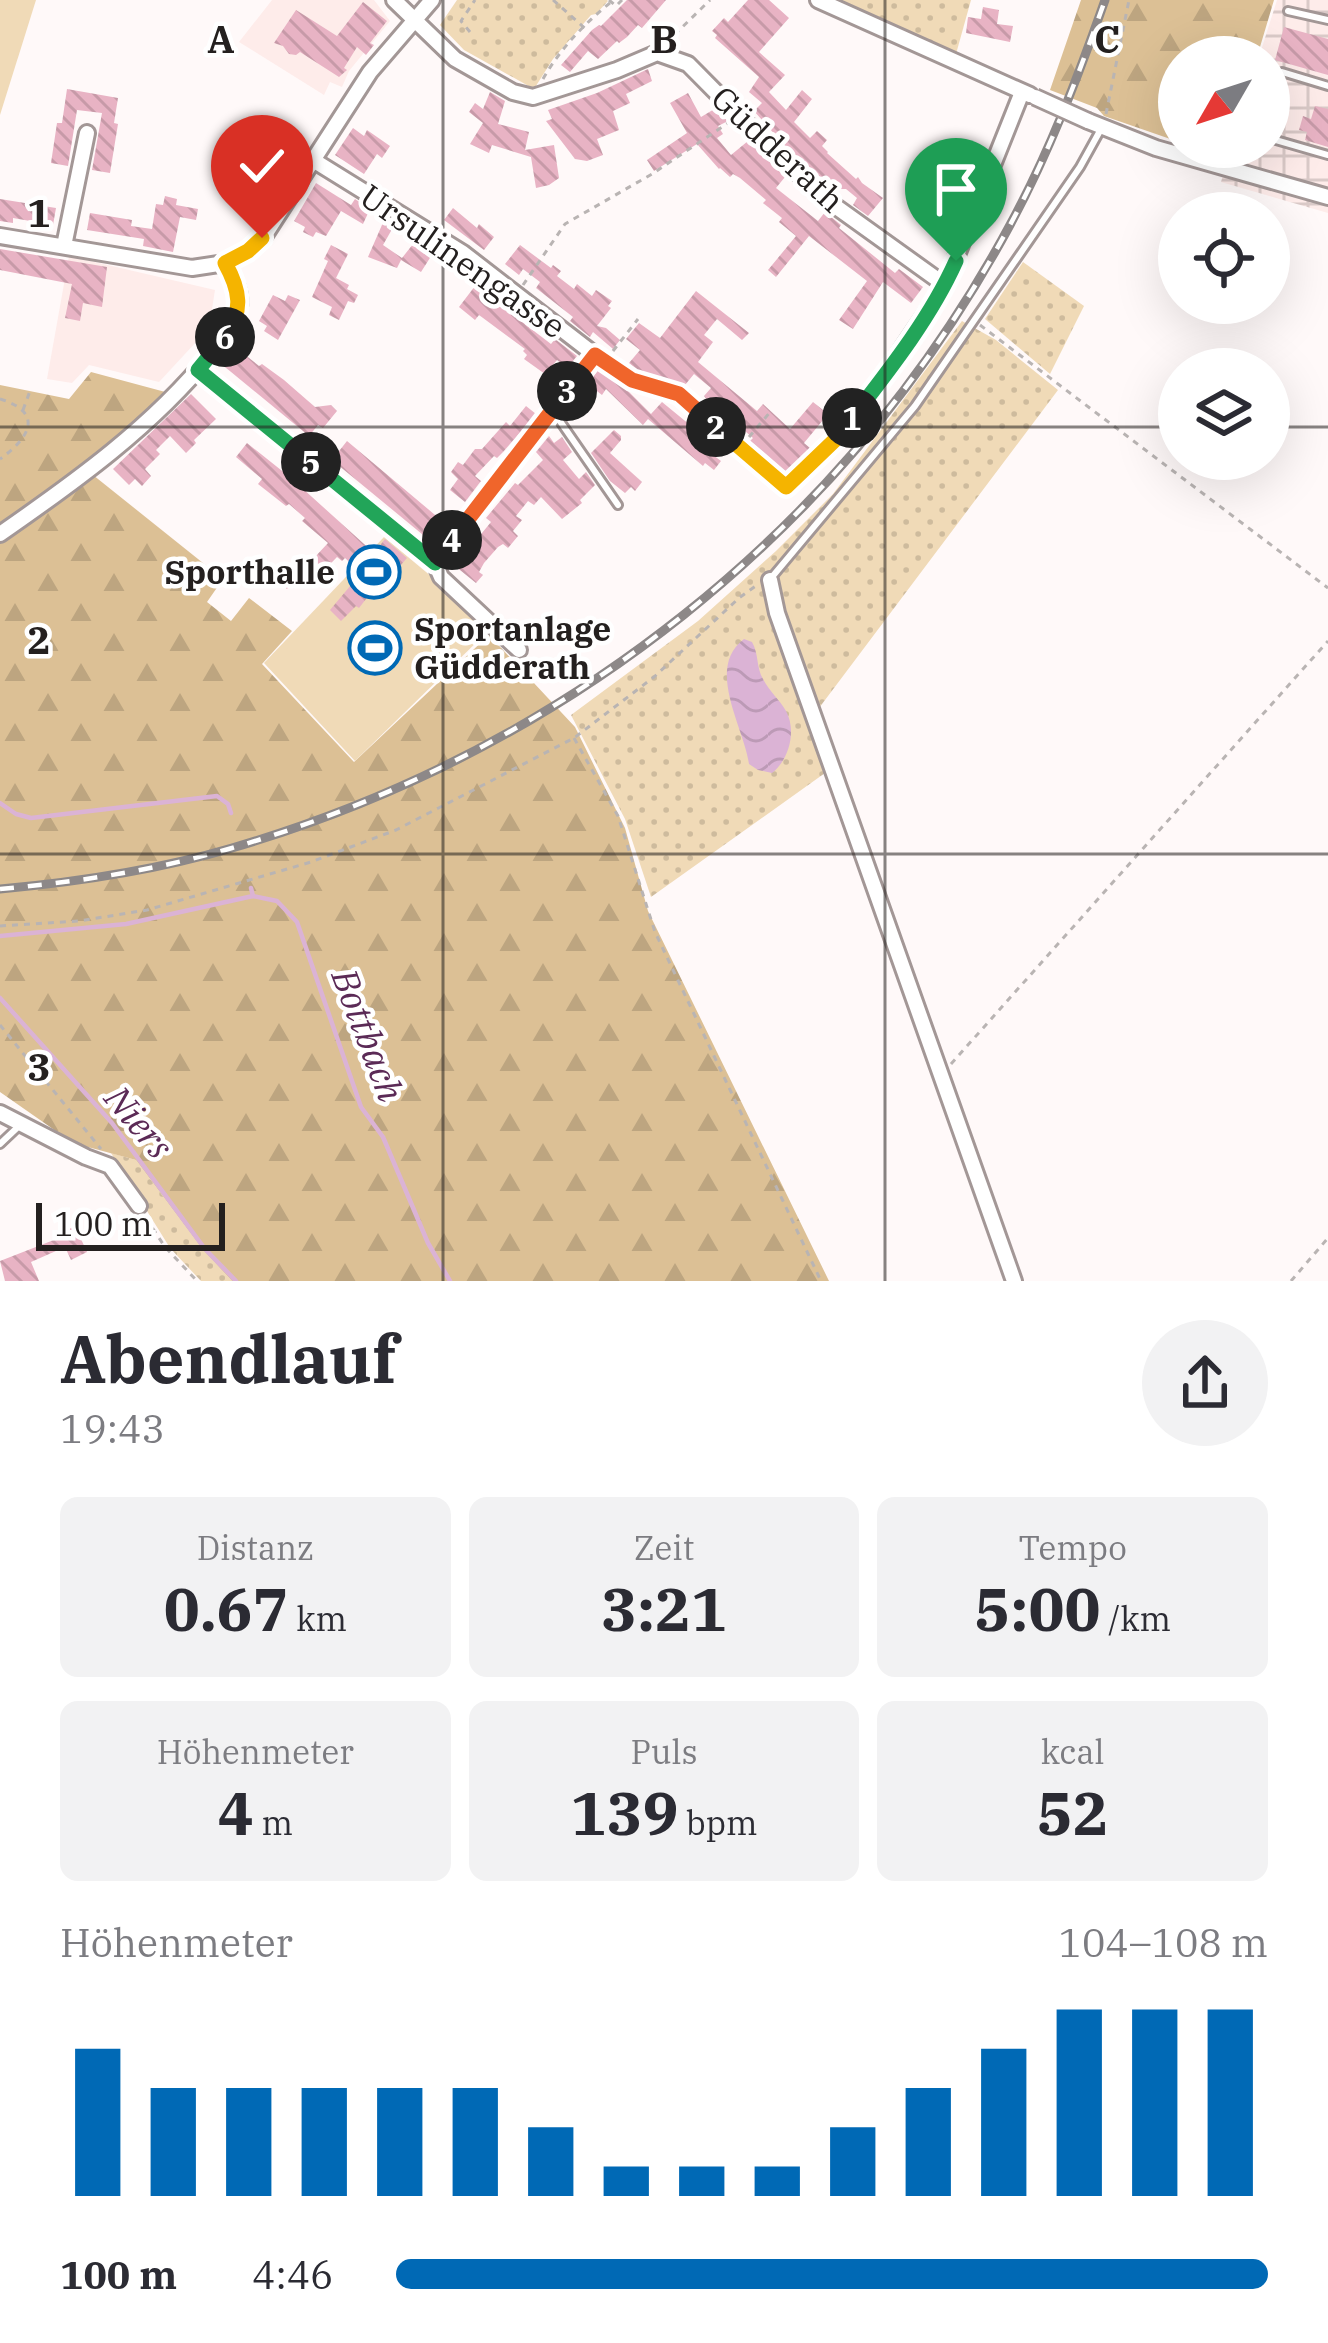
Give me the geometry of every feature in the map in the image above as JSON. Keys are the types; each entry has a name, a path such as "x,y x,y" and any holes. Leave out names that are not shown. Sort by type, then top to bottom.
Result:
{"street":[{"path":"394,0 455,59 513,92 537,98 656,53"},
{"path":"0,236 192,268 225,263 248,251 262,238 370,72 432,0"},
{"path":"818,0 1156,148 1328,197"},
{"name":"Güdderath","path":"656,53 688,64 828,201 945,285"},
{"path":"945,285 1028,95"},
{"path":"64,246 87,133"},
{"name":"Ursulinengasse","path":"313,160 463,253 632,380 679,394 786,487 837,438 945,285"},
{"path":"0,534 106,457 198,370 231,329 240,306 237,286 225,263"},
{"path":"435,563 552,411 600,358"},
{"path":"198,370 435,563 441,578 519,650"},
{"path":"770,580 777,613 1014,1281"},
{"path":"0,1113 110,1166 139,1206"}],"lane":[{"path":"1288,11 1328,20"},
{"path":"1290,74 1328,86"},
{"path":"770,580 915,406 975,322 1080,167 1095,124"},
{"path":"1290,144 1328,155"},
{"path":"552,411 618,505"},
{"path":"0,1144 21,1124"}],"path":[{"path":"470,32 461,20 475,0"},
{"path":"533,97 554,60 610,1 616,6 622,0"},
{"path":"656,53 710,0"},
{"path":"1095,124 1112,94 1129,0"},
{"path":"555,1 585,28"},
{"path":"516,294 565,224 652,174 719,127 741,118"},
{"path":"600,358 638,319"},
{"path":"975,322 1328,588"},
{"path":"22,411 30,391"},
{"path":"0,399 22,411 29,428 21,443 0,459"},
{"path":"740,447 771,411"},
{"path":"0,926 147,910 311,862 396,830 574,738 654,677 739,598 770,580"},
{"path":"941,1074 1328,641"},
{"path":"574,738 618,816 655,932 821,1281"},
{"path":"0,1025 110,1166"},
{"path":"139,1206 165,1247 197,1281"},
{"path":"1291,1281 1328,1238"}],"shaded area":[{"path":"0,0 36,0 0,115"},
{"path":"272,0 374,0 390,21 349,71 342,87 330,82 324,95 239,42"},
{"path":"457,0 608,1 553,59 534,89 464,50 440,25"},
{"path":"840,0 971,0 956,54"},
{"path":"1277,0 1328,0 1328,213 1290,202 1290,192 1256,192 1221,182 1225,168 1290,168 1290,36 1266,36"},
{"path":"69,256 215,290 209,328 159,382 89,365 72,383 47,379"},
{"path":"1023,262 1084,306 1050,374 985,319"},
{"path":"962,321 996,340 1058,390 819,708 839,763 651,897 625,819 571,715 698,621 833,494"},
{"name":"Sportanlage Güdderath","path":"384,537 487,632 355,761 264,663"},
{"path":"111,1153 136,1160 232,1281 201,1281 170,1248"}],"green space":[{"path":"1081,0 1274,0 1263,36 1158,36 1158,135 1050,90"},
{"path":"91,372 169,393 83,467 223,579 207,602 231,621 249,598 292,631 262,664 354,762 489,635 575,727 625,828 648,911 829,1281 232,1281 136,1160 73,1143 0,1092 0,385 69,399"}],"water":[{"path":"744,639 752,642 763,679 784,707 791,727 790,745 772,773 749,764 730,698 728,666"}],"building":[{"path":"627,0 666,0 642,28 638,25 598,59 588,51 570,72 561,65 592,30"},
{"path":"748,0 769,0 789,18 759,52 785,75 769,92 786,110 802,90 812,99 794,122 810,138 817,131 827,140 822,146 827,153 883,198 868,216 853,205 857,198 846,189 834,189 754,111 762,103 749,92 759,77 712,31 724,18 728,22"},
{"path":"363,2 387,21 366,55 357,47 339,77 300,52 289,54 274,43 296,10 337,36"},
{"path":"983,7 999,10 997,24 1013,26 1010,42 966,33 968,17 981,19"},
{"path":"1284,27 1328,39 1328,75 1290,64 1290,36 1282,36"},
{"path":"648,69 652,81 626,94 630,103 613,111 619,130 597,139 603,155 587,161 575,159 546,121 552,119 548,110"},
{"path":"67,89 118,98 110,173 92,170 102,113 77,110 68,166 51,163"},
{"path":"490,92 505,101 498,124 529,132 525,150 554,145 559,178 536,188 531,157 492,145 489,153 470,144 483,123 469,112 475,103 483,109"},
{"path":"688,93 701,117 716,108 728,121 718,126 723,134 717,138 731,155 748,141 785,177 776,188 818,221 825,212 895,273 899,269 923,287 911,303 883,282 853,329 839,320 867,281 809,236 776,277 768,270 796,236 740,178 719,169 697,144 654,171 647,160 687,133 670,103"},
{"path":"1315,106 1328,109 1328,147 1305,140 1307,132 1299,130 1303,116 1311,119"},
{"path":"353,128 364,136 367,130 390,146 382,158 377,154 364,174 335,155"},
{"path":"316,183 351,205 355,199 370,209 363,224 341,211 326,236 303,232 305,227 294,221"},
{"path":"165,196 177,199 176,205 198,209 196,220 180,217 173,252 143,246 144,239 87,230 90,213 132,220 131,226 152,229 156,204 163,205"},
{"path":"0,199 56,208 53,225 13,218 13,223 0,221"},
{"path":"453,208 494,237 484,250 444,220"},
{"path":"385,218 395,224 383,245 402,258 417,239 435,250 421,272 401,260 397,268 368,257"},
{"path":"331,245 348,254 336,278 358,295 354,303 348,301 339,320 329,315 332,307 312,297"},
{"path":"520,245 561,271 557,276 574,289 577,284 592,296 596,290 612,301 597,326 620,340 613,349 570,321 573,317 536,288 540,282 523,269 519,275 505,264"},
{"path":"0,249 107,267 102,307 83,303 80,321 65,318 72,284 0,270"},
{"path":"475,286 551,344 555,339 577,356 567,368 557,360 545,374 524,359 525,349 479,315 475,320 459,307"},
{"path":"696,291 749,333 742,340 717,319 704,335 713,342 698,362 757,411 763,404 790,429 813,402 828,414 804,443 810,448 786,472 710,404 704,396 711,388 694,374 685,385 629,363 640,350 626,339 639,323 660,338"},
{"path":"273,295 285,301 288,295 300,300 278,340 259,321"},
{"path":"235,343 315,407 331,405 337,411 309,436 225,367 232,358 226,354"},
{"path":"598,370 651,414 662,402 718,448 713,455 721,461 714,470 648,419 643,425 606,389 602,395 588,384"},
{"path":"191,394 216,419 186,453 170,436 145,469 151,476 142,486 135,479 129,485 113,469"},
{"path":"526,406 536,414 475,476 481,481 465,502 450,490 458,479 451,472 475,449 482,449 506,422 510,426"},
{"path":"614,430 621,440 610,453 642,482 635,491 631,487 625,493 610,481 591,453"},
{"path":"549,436 554,443 562,437 572,452 563,460 579,479 586,472 595,485 562,519 541,497 534,505 528,501 516,516 522,520 513,531 518,536 508,548 498,547 484,563 476,583 455,566 515,483 543,460 536,452"},
{"path":"347,441 447,525 438,536 433,532 428,539 332,460"},
{"path":"247,443 374,553 385,539 407,558 400,566 395,562 359,608 341,621 330,610 361,573 345,558 337,557 310,585 298,574 287,589 277,580 293,562 300,573 328,543 289,504 258,484 262,479 236,457"},
{"path":"75,1226 87,1252 71,1260 65,1247 31,1262 39,1281 5,1281 0,1261 64,1236 63,1232"}],"waterway":[{"name":"Bottbach","path":"0,803 31,818 217,796 231,813"},
{"name":"Bottbach","path":"251,888 253,896 277,901 297,922 361,1107 383,1137 428,1243 450,1281"},
{"path":"0,936 126,924 253,896"},
{"name":"Niers","path":"0,998 112,1123 205,1249 236,1281"}],"railway":[{"path":"0,889 175,863 354,806 470,753 581,689 684,615 779,531 866,438 943,336 1038,170 1105,0"}],"place":[{"name":"Sporthalle","path":"374,572"},
{"name":"Sportanlage Güdderath","path":"375,648"}],"route":[{"path":"262,238 225,263 237,286 240,306 231,329 198,370 435,563 595,355 632,380 679,394 786,487 837,438 884,377 956,261"}]}
